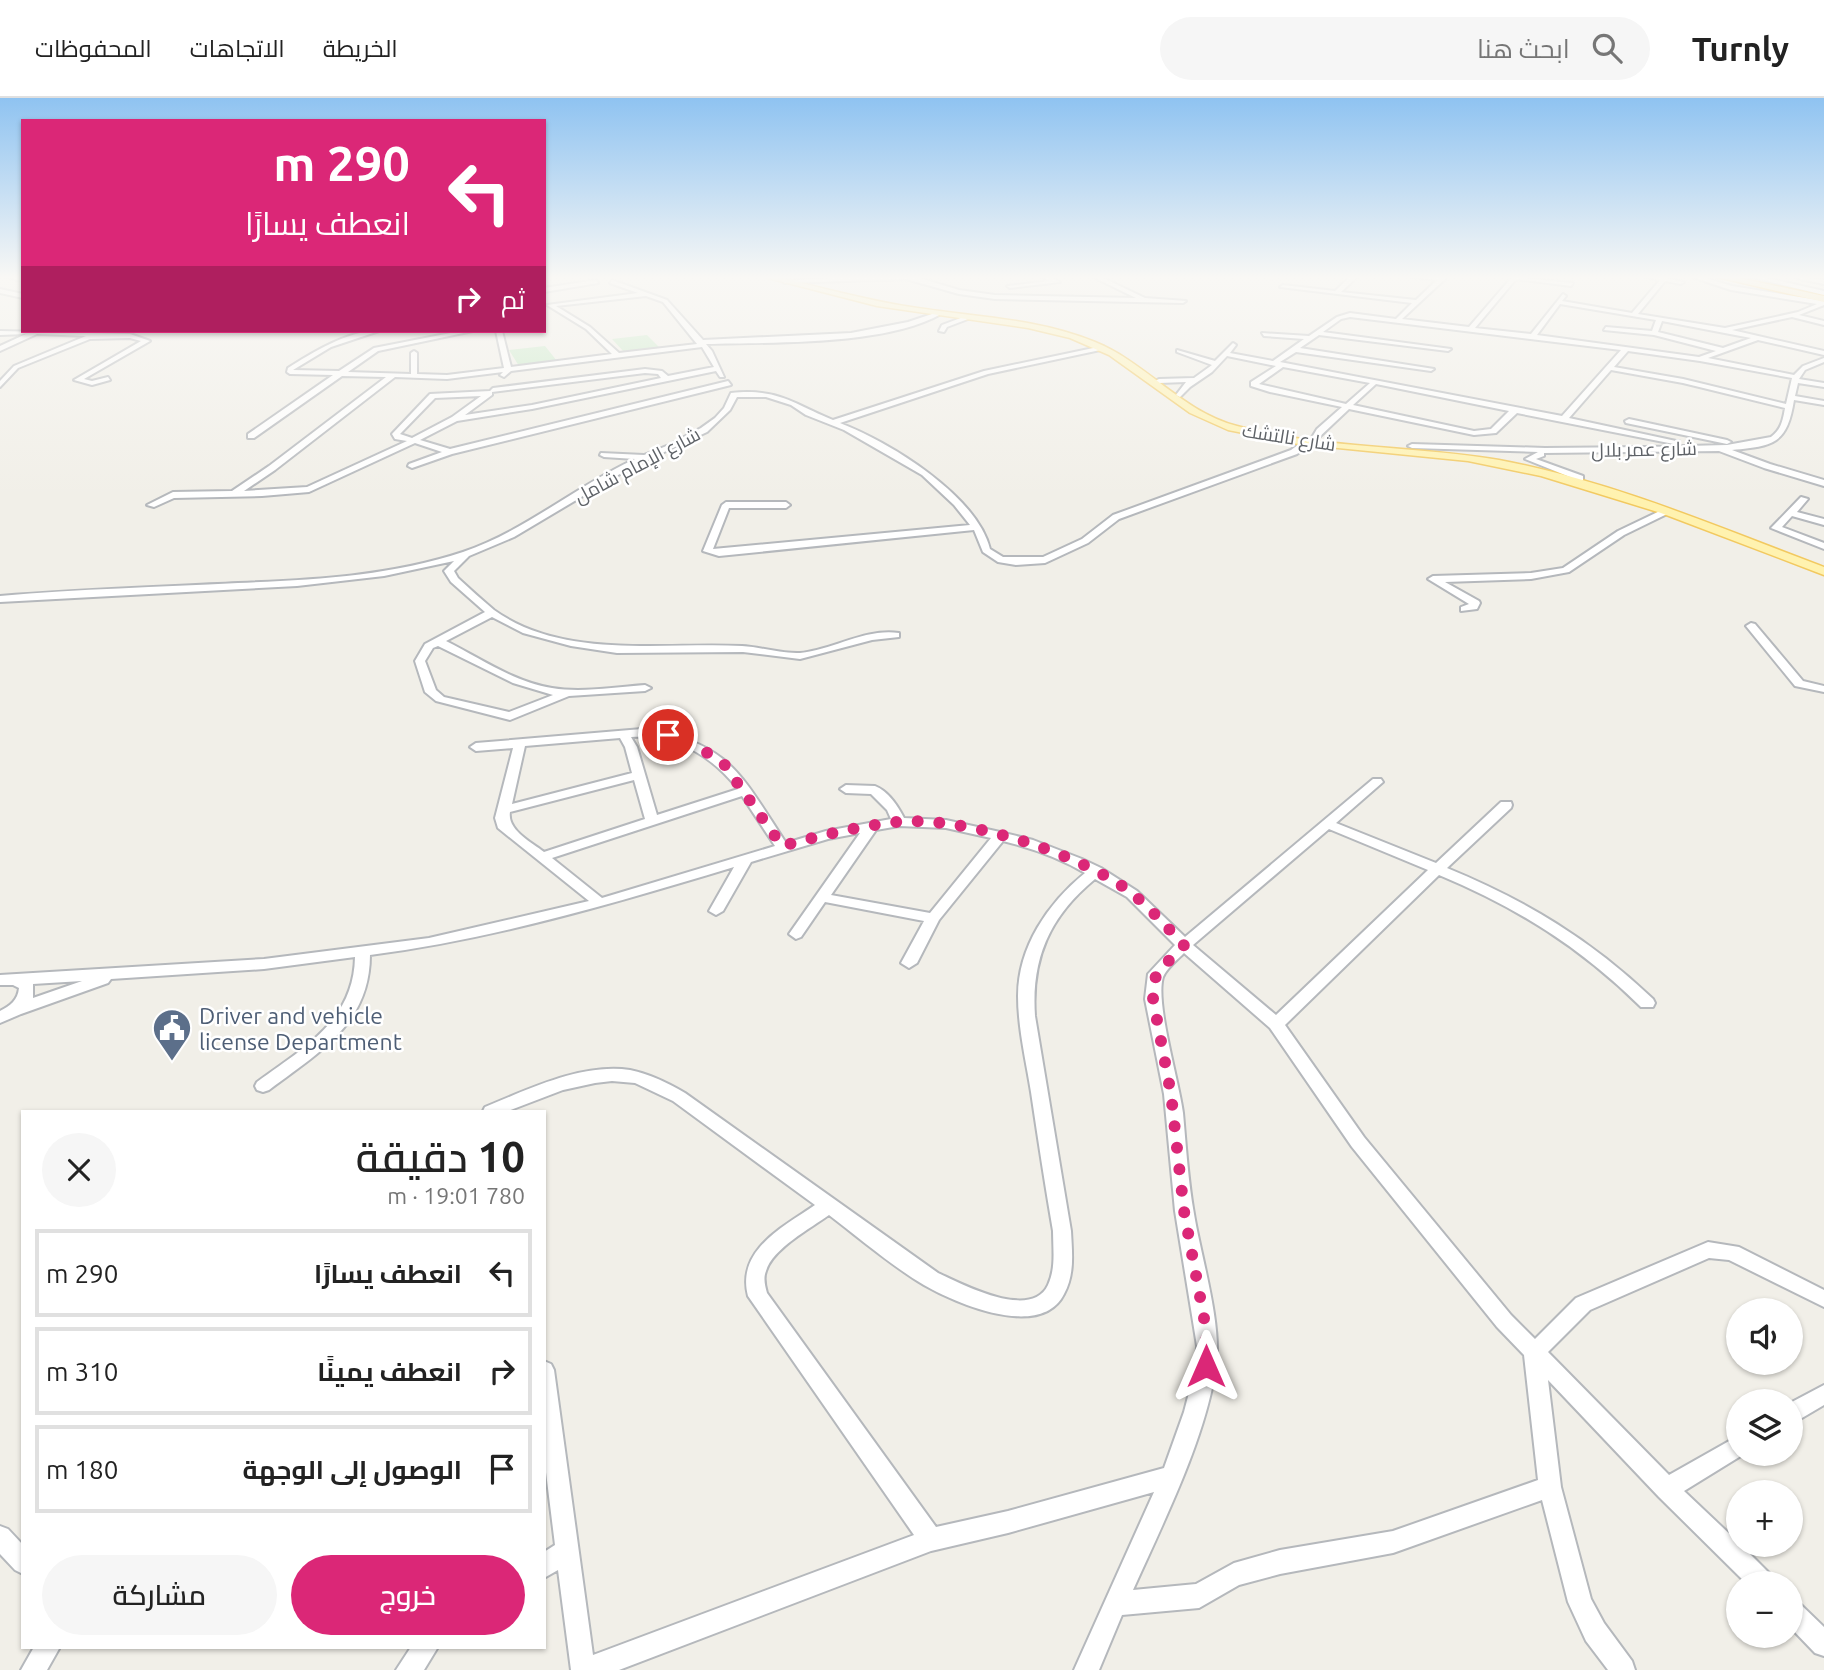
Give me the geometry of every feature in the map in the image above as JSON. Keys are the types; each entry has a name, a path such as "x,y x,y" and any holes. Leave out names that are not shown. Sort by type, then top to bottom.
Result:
{"main road":[{"name":"شارع نالتشك","path":"1107,350 1204,412 1228,422 1312,441 1412,446 1489,458 1580,478 1824,565"},
{"name":"شارع نالتشك","path":"1116,350 1152,377 1180,405 1215,422 1258,435 1416,451 1501,464 1582,483 1824,571"}],"street":[{"path":"0,385 16,367 57,350"},
{"path":"108,379 92,383 78,380 131,350"},
{"path":"322,350 289,370 293,374 447,377 649,350"},
{"path":"251,436 376,350"},
{"path":"503,350 508,370"},
{"path":"612,350 617,355"},
{"path":"708,350 734,395 770,395 835,422 922,470 948,493 978,529 986,550 997,558 1026,563 1045,561 1085,541 1112,519 1294,452 1312,441 1375,382"},
{"path":"835,422 986,372 1091,350"},
{"path":"1180,395 1187,385 1200,379 1228,350"},
{"path":"1297,350 1254,384 1258,388 1481,434 1493,431 1515,410"},
{"path":"1300,350 1431,369"},
{"path":"1564,419 1625,350"},
{"path":"1636,350 1700,359 1824,385"},
{"path":"1700,359 1720,350"},
{"path":"1179,351 1216,364"},
{"path":"414,353 414,377"},
{"path":"1225,354 1564,419 1699,448"},
{"path":"1394,363 1402,357"},
{"path":"1795,379 1805,368 1824,360"},
{"path":"1609,368 1683,381 1789,407"},
{"path":"455,419 500,414 718,369"},
{"path":"151,505 170,495 233,495 314,487 455,419 490,392 508,370"},
{"path":"449,452 398,437 396,434 431,397 490,392 645,371 660,372 666,380"},
{"path":"233,495 392,376"},
{"path":"1152,377 1181,382 1200,379"},
{"name":"شارع عمر بلال","path":"1412,446 1550,452 1742,445 1778,438 1784,429 1795,379"},
{"path":"412,466 449,452 728,383"},
{"name":"شارع الإمام شامل","path":"0,599 52,593 219,587 336,579 425,564 468,553 494,543 626,467 713,424 734,395"},
{"path":"1790,397 1824,403"},
{"path":"1629,421 1742,445"},
{"path":"1719,447 1767,466 1824,483"},
{"path":"1550,452 1529,459 1580,478"},
{"path":"604,455 647,458"},
{"path":"1804,499 1776,528 1824,547"},
{"path":"786,505 726,505 708,551 719,553 978,529"},
{"path":"1465,609 1473,607 1475,603 1433,580 1531,576 1566,570 1621,533 1664,512"},
{"path":"1791,513 1824,522"},
{"path":"468,553 449,571 454,580 492,614 527,631 571,643 617,650 743,649 800,656 872,637 895,635"},
{"path":"492,614 429,646 420,661 431,692 440,699 510,716 568,694"},
{"path":"1751,626 1799,684 1824,689"},
{"path":"437,641 505,676 543,689 568,694 645,688"},
{"path":"624,735 631,747 652,821"},
{"path":"476,747 519,746 624,735 668,735 694,744 724,764 782,846"},
{"path":"519,746 502,818 505,828 600,903"},
{"path":"504,810 639,775"},
{"path":"1086,1670 1172,1476 1200,1396 1207,1346 1184,1211 1171,1094 1153,999 1156,974 1184,945 1377,782"},
{"path":"846,789 875,790 892,809 899,822"},
{"path":"543,857 744,792"},
{"path":"1276,1024 1506,805"},
{"path":"4,980 264,964 429,943 600,903 782,846 899,822 946,824 1028,843 1096,871 1141,901 1184,945 1276,1024 1359,1142 1496,1311 1667,1489 1751,1571"},
{"path":"1327,824 1514,904 1556,927 1618,973 1647,1003"},
{"path":"796,934 873,826"},
{"path":"909,963 933,918 1000,836"},
{"path":"716,911 747,857"},
{"path":"494,1110 584,1079 612,1075 640,1079 679,1097 920,1273 949,1289 980,1300 1024,1310 1040,1306 1056,1291 1063,1267 1062,1231 1029,1029 1025,982 1031,958 1047,922 1079,884 1096,871"},
{"path":"820,897 933,918"},
{"path":"263,1086 309,1050 348,1013 362,982 363,953"},
{"path":"0,1018 15,1010 114,975"},
{"path":"4,980 27,986 26,998 15,1010"},
{"path":"828,1206 770,1249 759,1262 755,1273 758,1296 931,1540"},
{"path":"1534,1353 1586,1303 1708,1250 1732,1253 1824,1298"},
{"path":"1534,1353 1550,1487 1580,1602 1595,1632 1623,1670"},
{"path":"546,1384 584,1670 931,1540 1007,1522 1172,1476"},
{"path":"1803,1407 1824,1394"},
{"path":"1667,1489 1726,1453"},
{"path":"1114,1604 1199,1596 1234,1574 1280,1562 1393,1542 1550,1487"},
{"path":"0,1537 21,1560"},
{"path":"546,1565 569,1550"},
{"path":"1803,1623 1824,1644"},
{"path":"33,1670 47,1649"},
{"path":"408,1670 424,1649"}],"green space":[{"path":"509,350 548,350 557,361 519,366"}],"place":[{"name":"Driver and vehicle license Department","path":"172,1062"}],"route":[{"path":"668,735 710,752 724,764 782,846 825,835 899,822 927,822 964,827 1028,843 1096,871 1132,894 1184,945 1156,974 1153,999 1171,1094 1184,1211 1206,1329 1206,1366"}]}
